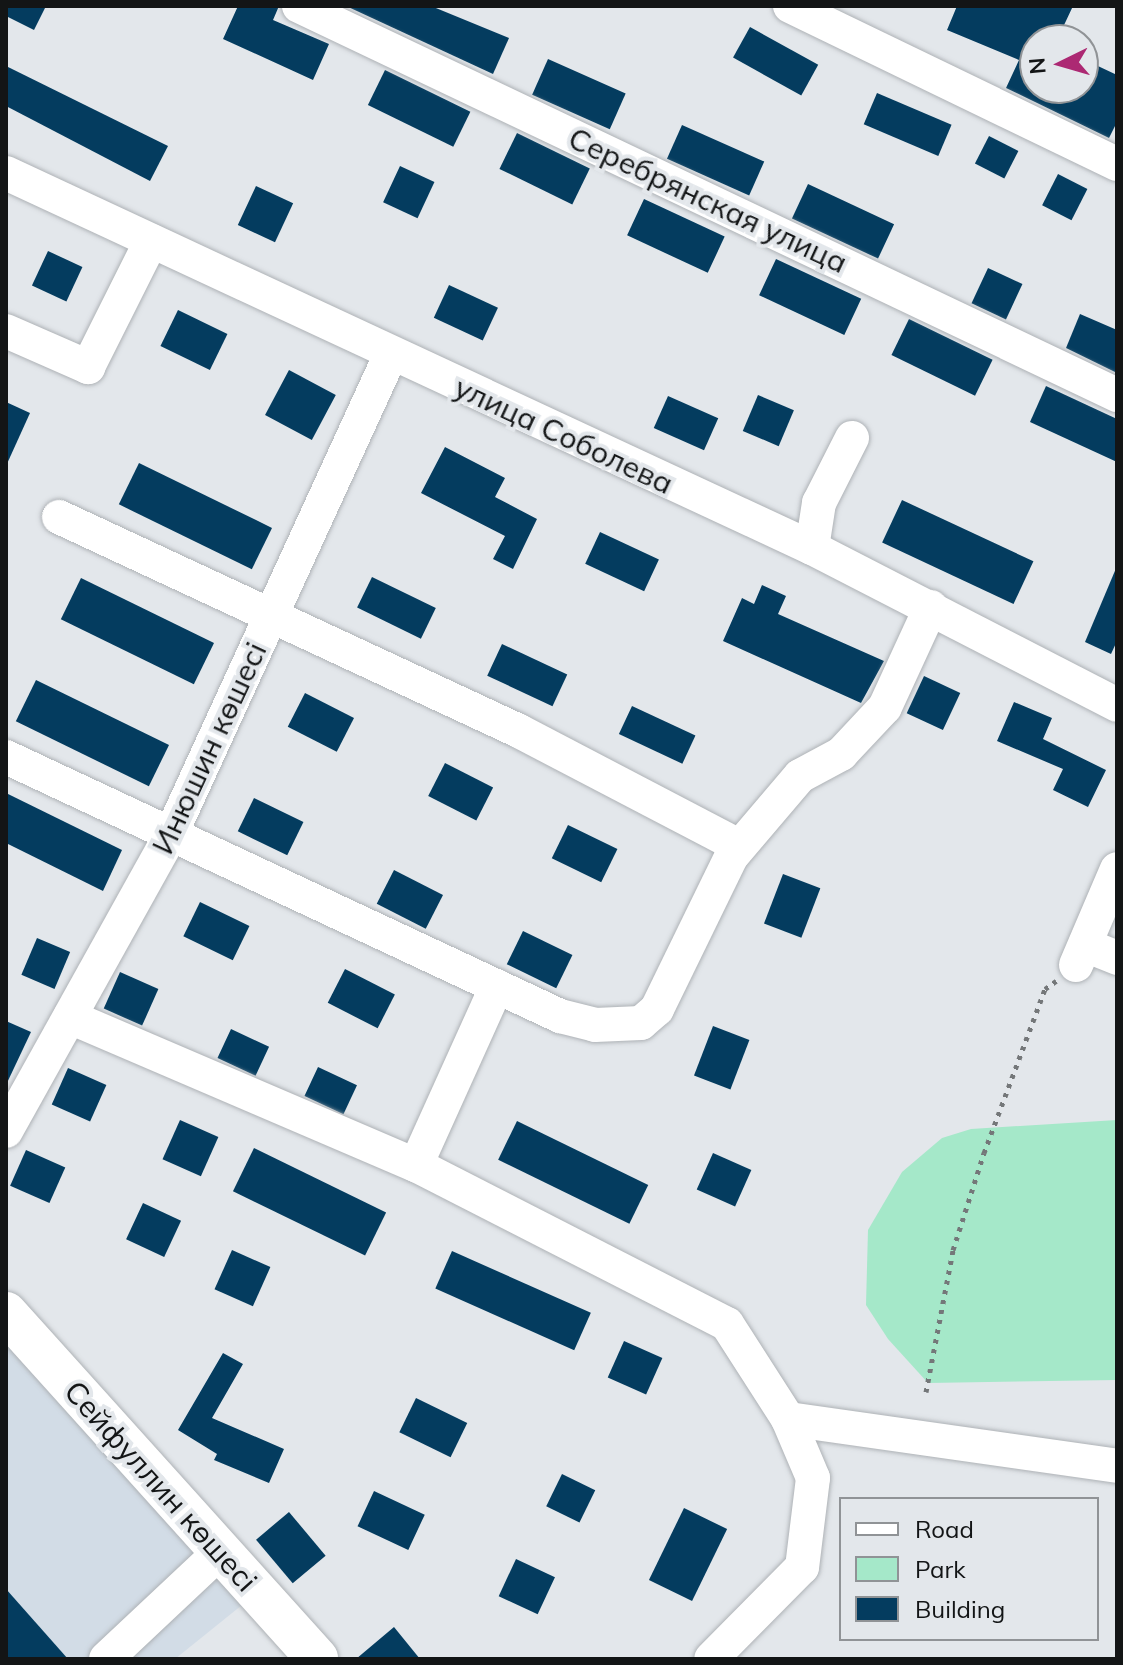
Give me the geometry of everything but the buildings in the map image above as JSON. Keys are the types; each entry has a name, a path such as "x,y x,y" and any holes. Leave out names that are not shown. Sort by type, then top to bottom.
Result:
{"main road":[{"name":"Сейфуллин көшесі","path":"6,1313 317,1659"}],"street":[{"name":"Серебрянская улица","path":"299,6 1117,395"},
{"path":"790,6 1115,157"},
{"name":"улица Соболева","path":"6,173 812,548 1117,705"},
{"path":"6,331 88,367 151,241"},
{"name":"Инюшин көшесі","path":"6,1131 171,834 391,354"},
{"path":"812,548 819,503 852,438"},
{"path":"59,517 270,619 519,731 739,846"},
{"path":"6,757 560,1016 595,1025 641,1023 657,1009 739,846 800,776 841,754 885,707 931,607"},
{"path":"1117,869 1080,955 1117,958"},
{"path":"416,1165 497,986"},
{"path":"70,1017 416,1165 727,1324 788,1419 813,1478 802,1567 711,1659"},
{"path":"788,1419 1117,1466"},
{"path":"106,1659 220,1552"}],"path":[{"path":"926,1392 953,1250 984,1153 1045,989 1080,955"}],"shaded area":[{"path":"6,1313 257,1593 175,1659 6,1659"}],"green space":[{"path":"1117,1120 1117,1380 928,1383 888,1339 866,1305 868,1230 902,1172 942,1138 971,1129"}]}
